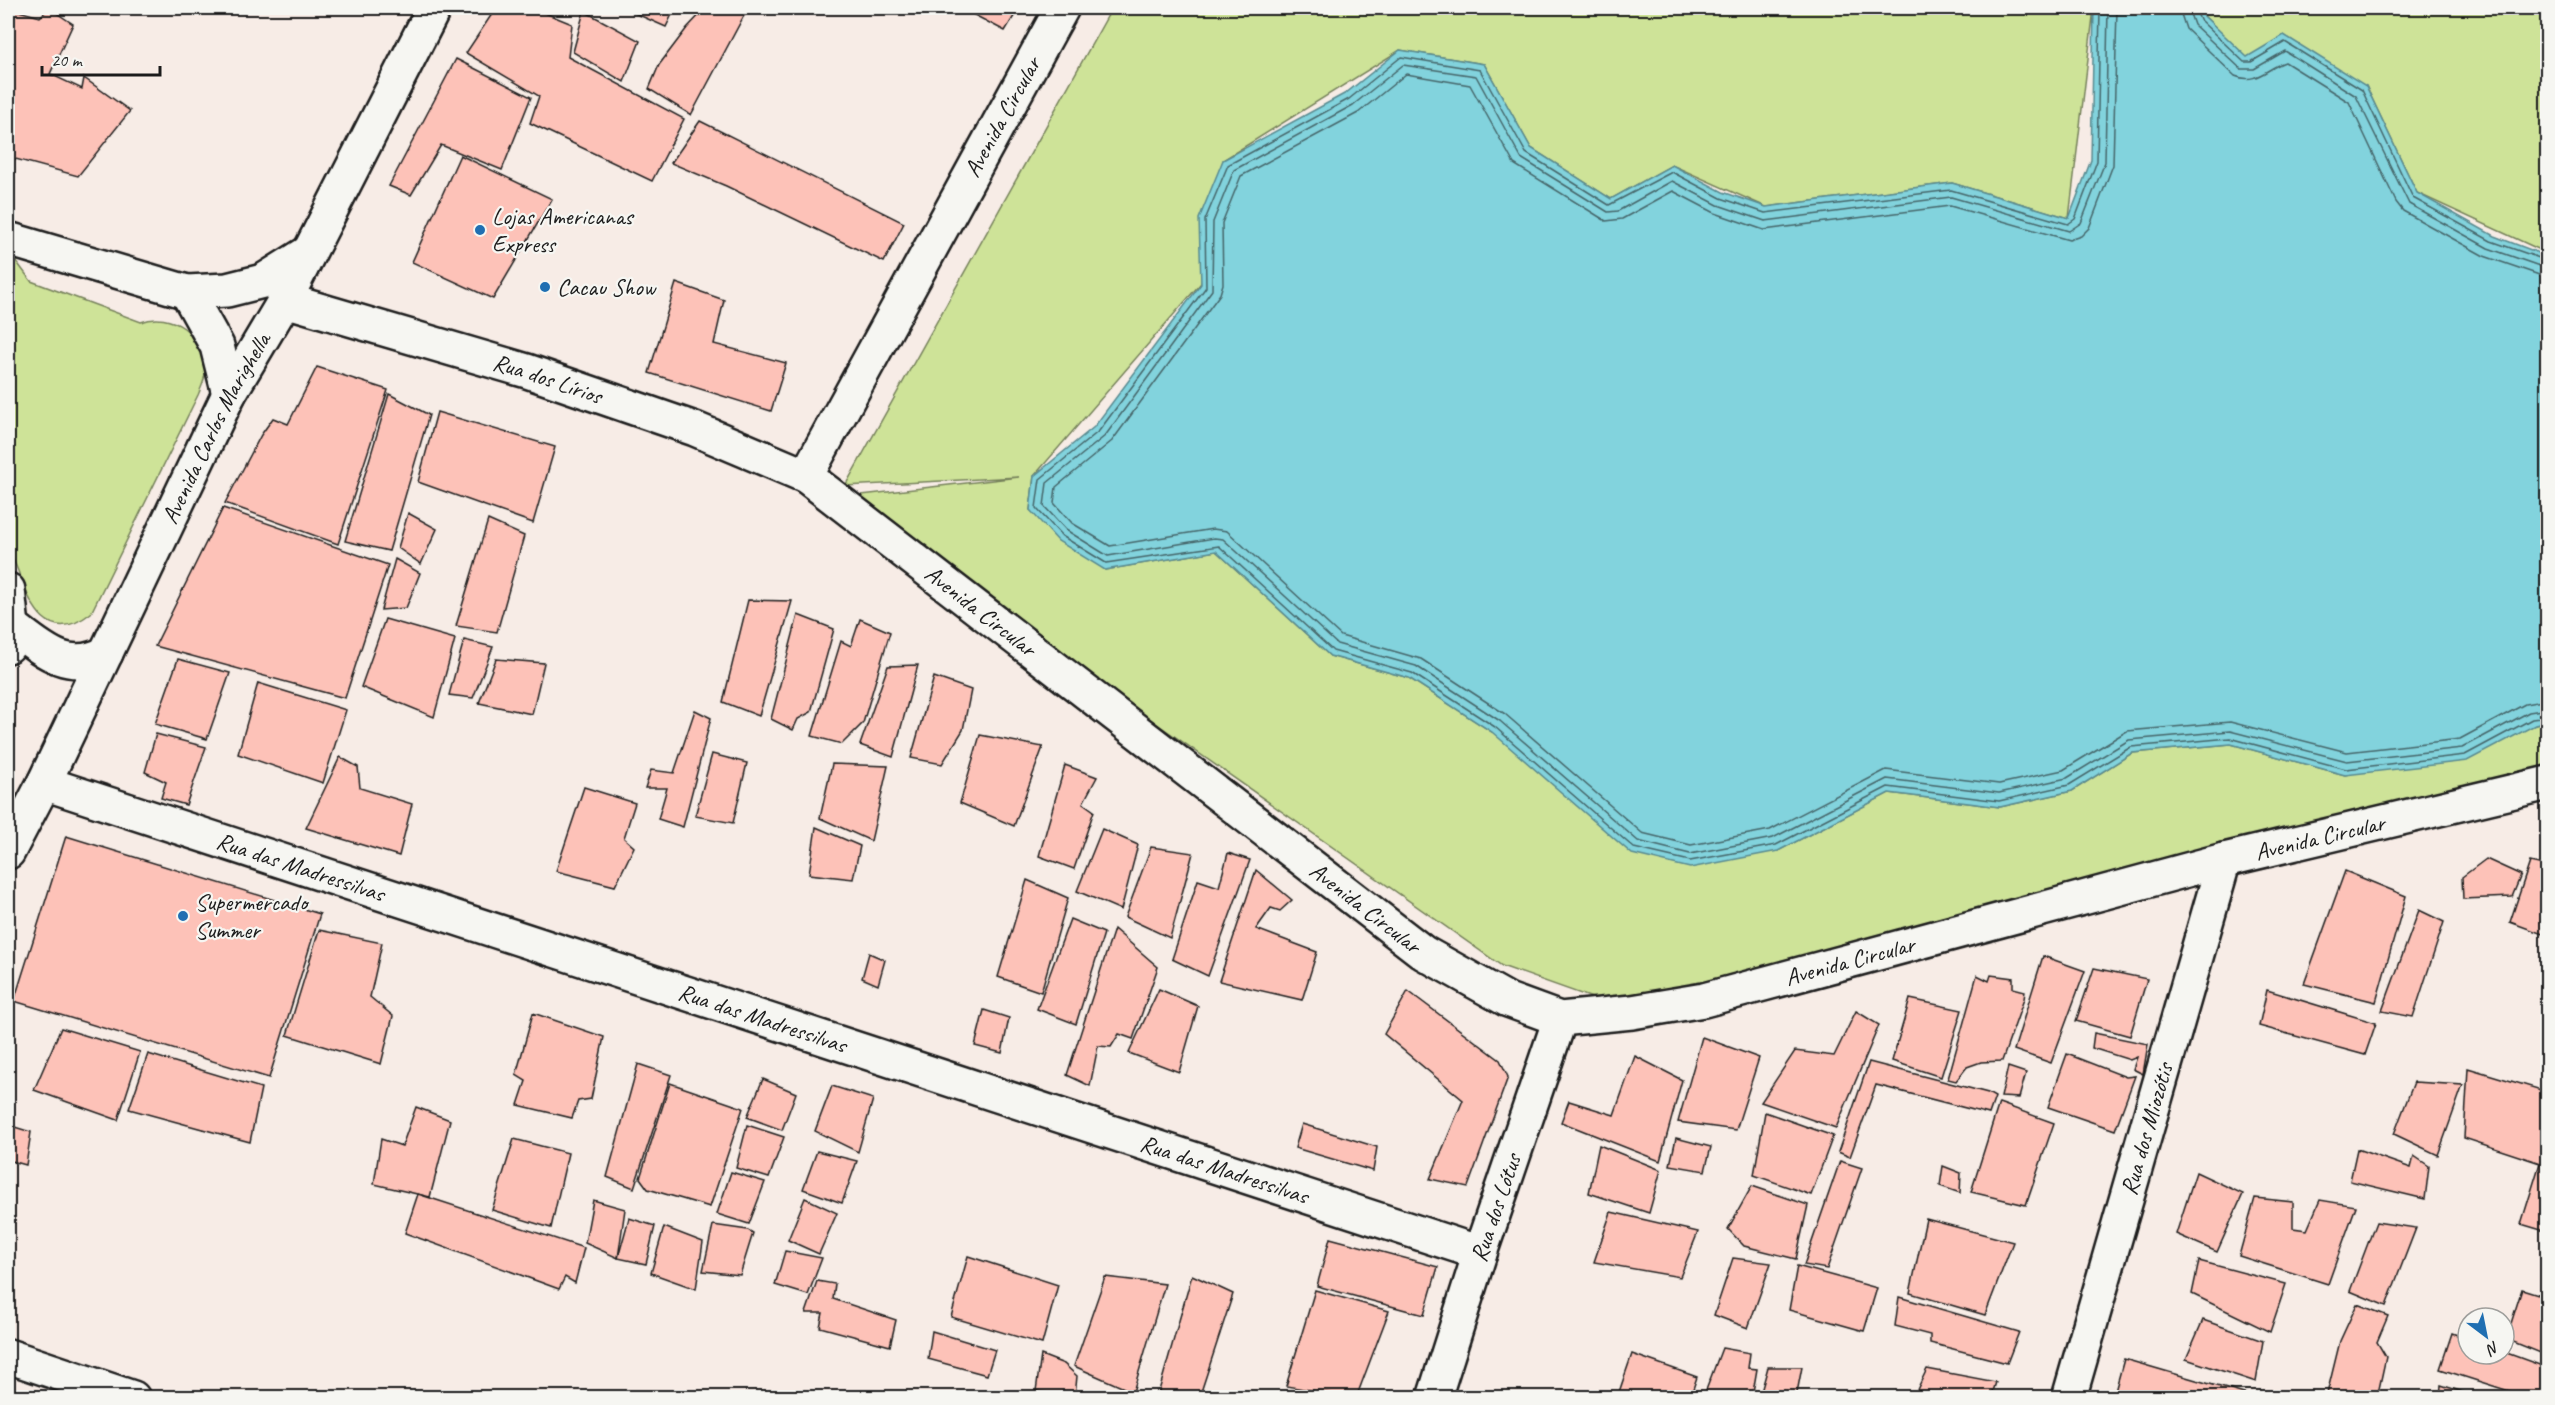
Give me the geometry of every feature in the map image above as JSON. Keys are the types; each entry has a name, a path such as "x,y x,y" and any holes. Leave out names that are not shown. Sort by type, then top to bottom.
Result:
{"street":[{"name":"Avenida Carlos Marighella","path":"8,852 44,783 229,394 285,300 306,254 434,8"},
{"name":"Avenida Circular","path":"1062,8 806,476 1424,953 1508,1000 1560,1019 1632,1012 1704,1000 2224,860 2547,783"},
{"path":"8,239 187,292 227,290 263,280 306,254"},
{"path":"187,292 217,346 229,394"},
{"name":"Rua dos Lírios","path":"285,300 527,371 695,429 806,476"},
{"path":"8,590 10,638 52,657 74,661 95,659 106,652"},
{"name":"Rua das Madressilvas","path":"44,783 1480,1253"},
{"name":"Rua dos Miozótis","path":"2069,1398 2224,860"},
{"name":"Rua dos Lótus","path":"1434,1398 1480,1253 1560,1019"},
{"path":"8,1356 134,1398"}],"green space":[{"path":"1112,8 2094,8 2069,218 1952,183 1766,207 1672,165 1611,199 1531,148 1484,64 1400,50 1223,160 1201,283 1034,476 1030,510 1105,570 1216,551 1330,656 1409,678 1492,732 1778,851 1889,793 2000,807 2072,791 2132,753 2231,744 2345,775 2547,722 2547,777 1632,1012 1502,966 835,498 1019,477 845,486"},
{"path":"2201,8 2547,8 2547,253 2417,193 2366,86 2247,58 2204,16"},
{"path":"8,261 16,261 31,281 141,322 164,319 184,328 199,345 205,367 198,395 91,613 76,622 63,626 52,624 35,608 28,597 8,544 12,505 8,491"}],"water":[{"path":"2094,8 2201,8 2204,16 2247,57 2284,35 2366,86 2417,193 2494,236 2547,256 2547,722 2535,725 2467,761 2345,775 2231,744 2132,753 2072,791 2000,807 1889,793 1778,851 1690,868 1632,854 1492,732 1409,678 1330,656 1216,551 1105,570 1058,541 1030,510 1034,476 1094,427 1201,284 1199,219 1223,160 1346,93 1400,50 1484,64 1531,148 1611,199 1672,165 1723,192 1766,207 1952,183 2069,218 2091,160"}],"building":[{"path":"8,8 40,17 49,8 73,24 50,74 82,89 84,78 130,111 78,176 8,157"},
{"path":"496,8 533,8 572,24 568,57 684,119 652,181 530,123 539,96 466,53"},
{"path":"623,8 675,8 666,27"},
{"path":"706,8 748,8 691,115 649,89 659,65 687,28"},
{"path":"961,8 1019,8 1005,31"},
{"path":"584,11 640,41 624,82 573,52"},
{"path":"456,59 531,97 502,170 441,145 411,195 389,186"},
{"path":"700,121 904,223 884,262 726,186 671,163"},
{"name":"Lojas Americanas Express","path":"460,155 552,199 493,299 412,262"},
{"path":"676,283 724,300 714,344 786,363 771,411 649,373"},
{"path":"317,367 388,390 338,544 225,503 261,435 273,418 288,424"},
{"path":"389,394 429,415 389,551 345,541"},
{"path":"437,412 555,447 533,523 418,482"},
{"path":"223,508 388,565 345,698 155,646"},
{"path":"408,513 437,529 421,564 398,548"},
{"path":"488,520 524,536 497,632 456,626"},
{"path":"395,559 420,573 406,608 381,610"},
{"path":"748,600 792,601 759,716 723,702"},
{"path":"798,615 834,629 811,712 798,719 793,730 771,719"},
{"path":"385,619 455,639 434,717 361,687"},
{"path":"860,619 890,632 863,723 842,744 812,736 841,641 851,646"},
{"path":"464,640 493,647 473,698 449,695"},
{"path":"178,659 230,673 207,739 155,724"},
{"path":"496,659 544,663 532,714 479,703"},
{"path":"918,665 893,757 860,745 888,666"},
{"path":"934,677 971,690 963,730 942,764 911,758"},
{"path":"258,683 346,710 323,783 238,754"},
{"path":"695,710 711,718 683,827 658,819 667,788 645,788 651,770 674,773"},
{"path":"156,734 206,747 186,805 161,798 166,782 145,772"},
{"path":"980,735 1043,747 1014,826 960,803"},
{"path":"712,754 747,763 733,823 695,816"},
{"path":"340,757 358,767 360,788 412,804 399,856 306,828"},
{"path":"832,764 888,766 871,841 820,818"},
{"path":"1065,765 1097,777 1083,803 1094,811 1074,869 1039,856"},
{"path":"584,787 635,803 624,838 634,847 615,886 556,871"},
{"path":"816,827 860,846 853,879 809,874"},
{"path":"1102,829 1138,845 1121,910 1077,891"},
{"path":"66,836 320,914 269,1078 14,1001"},
{"path":"1151,847 1193,853 1170,938 1125,917"},
{"path":"1228,853 1250,860 1208,976 1172,959 1198,880 1219,887"},
{"path":"2486,859 2521,875 2512,897 2463,899 2462,877"},
{"path":"2530,862 2548,866 2548,936 2510,922"},
{"path":"1256,870 1292,900 1280,911 1271,908 1256,929 1317,952 1302,1000 1219,981"},
{"path":"2345,871 2406,896 2376,1002 2304,984"},
{"path":"1027,880 1068,898 1041,992 998,977"},
{"path":"2419,910 2444,922 2413,1017 2382,1011"},
{"path":"1070,919 1104,933 1076,1024 1037,1009"},
{"path":"1114,929 1158,967 1133,1039 1119,1034 1111,1047 1098,1046 1090,1086 1067,1075"},
{"path":"319,930 382,943 370,997 393,1016 381,1064 287,1035"},
{"path":"869,953 885,960 878,985 862,978"},
{"path":"2043,956 2085,971 2051,1063 2014,1050"},
{"path":"2094,968 2147,979 2130,1036 2076,1021"},
{"path":"1977,975 1989,981 1991,975 2013,978 2013,988 2025,991 2024,999 2002,1061 1981,1062 1967,1067 1956,1081 1948,1079"},
{"path":"1159,989 1198,1006 1179,1072 1129,1053"},
{"path":"2267,990 2376,1023 2365,1055 2259,1026"},
{"path":"1408,991 1500,1060 1508,1077 1468,1187 1430,1179 1463,1100 1384,1034"},
{"path":"1910,999 1962,1010 1941,1077 1892,1061"},
{"path":"984,1010 1009,1018 1002,1053 975,1046"},
{"path":"1856,1011 1879,1025 1836,1128 1761,1102 1795,1051 1834,1056"},
{"path":"533,1013 604,1037 591,1099 578,1101 572,1118 518,1105 526,1081 516,1075"},
{"path":"61,1028 140,1052 118,1120 34,1090"},
{"path":"2094,1033 2148,1044 2143,1074 2133,1069 2137,1057 2130,1060 2092,1048"},
{"path":"1702,1037 1759,1058 1736,1130 1678,1122"},
{"path":"148,1054 261,1088 250,1142 129,1109"},
{"path":"2067,1054 2126,1077 2135,1076 2115,1130 2048,1107"},
{"path":"1635,1056 1682,1080 1660,1161 1561,1122 1569,1101 1614,1115"},
{"path":"1869,1062 1988,1093 1995,1097 1989,1114 1876,1085 1850,1157 1838,1152"},
{"path":"638,1064 671,1075 634,1188 607,1177"},
{"path":"2008,1067 2026,1073 2019,1098 2001,1097"},
{"path":"2468,1068 2548,1092 2548,1232 2521,1224 2540,1163 2464,1138"},
{"path":"763,1079 796,1093 782,1130 747,1117"},
{"path":"2414,1082 2463,1085 2438,1155 2394,1134"},
{"path":"670,1083 743,1108 710,1207 648,1189 640,1178"},
{"path":"832,1086 873,1099 858,1152 815,1131"},
{"path":"1999,1103 2054,1123 2026,1205 1971,1192"},
{"path":"416,1107 450,1120 430,1197 374,1184 381,1139 402,1146"},
{"path":"1765,1112 1833,1136 1811,1195 1754,1175"},
{"path":"1302,1124 1377,1147 1373,1171 1295,1148"},
{"path":"8,1125 31,1132 26,1165 8,1160"},
{"path":"747,1125 784,1137 769,1178 736,1168"},
{"path":"1676,1138 1711,1147 1705,1171 1670,1165"},
{"path":"514,1139 568,1153 551,1228 492,1210"},
{"path":"1599,1145 1661,1170 1649,1213 1589,1193"},
{"path":"2357,1149 2411,1168 2414,1156 2429,1166 2425,1199 2350,1181"},
{"path":"817,1151 857,1161 842,1203 803,1189"},
{"path":"1840,1161 1862,1168 1827,1269 1804,1265"},
{"path":"1943,1166 1961,1173 1960,1193 1940,1186"},
{"path":"731,1172 765,1182 749,1224 717,1214"},
{"path":"2196,1172 2243,1194 2217,1252 2176,1234"},
{"path":"1752,1186 1808,1205 1796,1259 1744,1246 1728,1229"},
{"path":"418,1194 584,1248 575,1283 565,1277 559,1289 405,1233"},
{"path":"805,1198 837,1213 819,1254 788,1240"},
{"path":"2255,1198 2293,1202 2293,1228 2307,1230 2320,1200 2356,1206 2328,1284 2239,1256"},
{"path":"593,1200 625,1209 618,1258 585,1243"},
{"path":"1611,1212 1698,1232 1680,1277 1594,1262"},
{"path":"629,1218 655,1226 646,1264 618,1258"},
{"path":"1926,1219 2013,1242 1985,1315 1910,1293"},
{"path":"2376,1222 2416,1228 2386,1306 2350,1291"},
{"path":"713,1225 748,1230 753,1233 740,1275 703,1271"},
{"path":"664,1227 703,1242 696,1289 651,1273"},
{"path":"1330,1238 1438,1267 1424,1315 1317,1286"},
{"path":"785,1251 822,1258 808,1295 775,1285"},
{"path":"968,1256 1058,1285 1042,1344 951,1317"},
{"path":"1733,1258 1771,1263 1748,1328 1714,1315"},
{"path":"2199,1261 2286,1284 2270,1332 2192,1294"},
{"path":"1797,1266 1877,1288 1864,1331 1789,1310"},
{"path":"1192,1275 1233,1294 1199,1398 1157,1398"},
{"path":"1105,1277 1165,1284 1133,1392 1074,1366"},
{"path":"817,1281 835,1284 833,1299 896,1320 890,1346 820,1327 823,1313 806,1313"},
{"path":"2522,1289 2548,1297 2548,1356 2516,1343 2516,1308"},
{"path":"1315,1290 1389,1311 1356,1398 1286,1386"},
{"path":"1899,1297 2019,1332 2007,1363 1930,1343 1930,1335 1895,1326"},
{"path":"2357,1304 2388,1316 2377,1342 2386,1357 2377,1398 2326,1398 2340,1341"},
{"path":"2203,1320 2263,1341 2256,1382 2186,1359"},
{"path":"932,1331 995,1350 987,1375 928,1359"},
{"path":"2452,1333 2456,1334 2456,1366 2516,1366 2516,1356 2548,1368 2548,1398 2531,1398 2440,1369"},
{"path":"1722,1348 1750,1353 1748,1368 1757,1369 1752,1398 1703,1398"},
{"path":"1632,1354 1697,1377 1690,1398 1617,1398"},
{"path":"1041,1355 1064,1364 1077,1376 1075,1397 1036,1391"},
{"path":"2124,1359 2258,1398 2123,1398 2114,1395"},
{"path":"1768,1367 1802,1367 1796,1398 1775,1398 1761,1392"},
{"path":"1927,1369 1996,1382 1991,1398 1913,1398"},
{"path":"2441,1385 2482,1398 2440,1398"},
{"path":"1508,1393 1523,1398 1507,1398"}],"place":[{"name":"Lojas Americanas Express","path":"480,230"},
{"name":"Cacau Show","path":"545,287"},
{"name":"Supermercado Summer","path":"183,916"}]}
